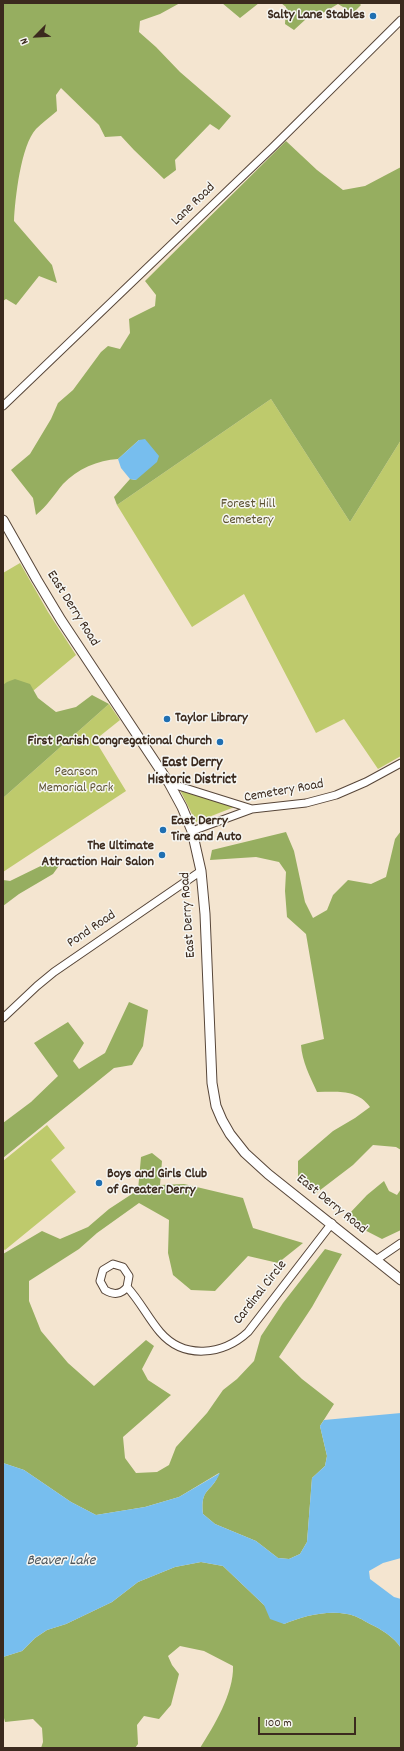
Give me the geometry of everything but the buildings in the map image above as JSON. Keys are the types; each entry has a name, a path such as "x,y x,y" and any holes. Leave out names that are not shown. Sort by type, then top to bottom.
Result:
{"street":[{"name":"Lane Road","path":"3,406 273,147 401,20"},
{"name":"East Derry Road","path":"3,520 53,606 169,783 182,807 192,831 201,871 205,914 212,1083 219,1114 230,1134 245,1153 268,1174 332,1223 401,1280"},
{"name":"Cemetery Road","path":"192,831 252,809 292,805 322,799 361,784 401,763"},
{"path":"169,783 252,809"},
{"name":"Pond Road","path":"3,1018 54,972 201,871"},
{"name":"Cardinal Circle","path":"127,1288 140,1302 160,1332 171,1342 182,1348 196,1351 206,1352 223,1349 240,1339 248,1332 332,1223"},
{"path":"376,1260 401,1243"},
{"path":"112,1264 124,1267 129,1276 127,1288 118,1294 110,1293 105,1290 100,1281 103,1270 112,1264"}],"green space":[{"path":"3,3 180,3 160,14 140,21 139,32 180,72 231,116 219,130 210,124 175,160 176,170 164,179 121,136 105,137 99,125 61,88 56,95 57,111 36,129 26,147 17,186 14,221 52,265 57,283 39,276 16,305 6,299 3,301"},
{"path":"222,3 259,3 240,18"},
{"path":"281,3 359,3 361,5 353,13 338,4 321,14 306,19 294,30 285,24 286,7"},
{"path":"286,141 317,170 343,190 365,186 401,167 401,440 350,522 271,399 117,505 114,497 130,479 136,480 139,440 118,459 96,463 75,474 63,484 36,515 33,498 11,470 30,454 51,419 58,403 73,390 101,352 108,346 120,349 130,333 129,319 155,306 156,295 145,281"},
{"name":"Forest Hill Cemetery","path":"271,399 350,522 401,440 401,756 378,769 344,719 316,733 244,594 192,627 117,505"},
{"path":"20,563 48,612 76,655 3,716 3,573"},
{"path":"15,679 30,684 38,698 56,712 76,707 92,695 109,704 3,798 3,685"},
{"name":"Pearson Memorial Park","path":"109,704 120,720 95,740 126,791 3,872 3,798"},
{"path":"179,788 237,806 196,822"},
{"path":"401,831 401,1150 396,1147 373,1145 353,1165 315,1194 298,1179 298,1161 333,1131 370,1107 365,1101 353,1094 340,1092 317,1092 307,1069 301,1045 324,1039 306,934 287,917 285,891 286,872 279,862 256,857 210,860 212,850 286,832 294,851 305,902 313,918 327,910 333,895 348,880 371,884 386,877 395,839"},
{"path":"57,858 61,863 53,874 19,894 3,906 3,880 10,881"},
{"path":"129,1002 148,1010 143,1046 132,1065 114,1068 3,1158 3,1123 31,1102 58,1076 34,1043 68,1022 84,1043 73,1061 79,1069 105,1053"},
{"path":"47,1125 65,1148 51,1160 76,1192 5,1250 3,1249 3,1161"},
{"path":"152,1153 162,1161 160,1185 184,1184 243,1198 253,1228 303,1243 278,1263 248,1256 215,1291 191,1290 173,1275 168,1253 169,1220 139,1203 97,1233 79,1249 29,1281 29,1301 41,1331 68,1363 94,1386 146,1340 154,1346 142,1369 148,1380 171,1395 123,1437 125,1458 136,1473 157,1472 169,1465 176,1447 207,1413 223,1390 237,1379 254,1361 261,1336 283,1303 325,1249 342,1254 312,1307 279,1357 302,1379 334,1404 320,1426 327,1456 325,1466 312,1478 307,1542 300,1554 289,1559 278,1558 256,1541 215,1524 203,1514 203,1499 219,1473 179,1497 145,1507 96,1515 71,1502 24,1470 3,1463 3,1254 42,1231 60,1239 88,1227 109,1209 138,1190 141,1157"},
{"path":"384,1181 389,1191 397,1195 401,1189 401,1230 382,1239 351,1223 349,1214 367,1195"},
{"path":"201,1562 223,1566 284,1624 315,1614 347,1614 353,1615 378,1628 395,1640 401,1648 401,1748 200,1748 217,1720 227,1698 233,1666 204,1651 180,1646 168,1656 172,1665 179,1674 171,1705 159,1719 144,1716 137,1725 138,1744 135,1748 41,1748 43,1742 42,1728 33,1719 5,1722 3,1714 3,1657 22,1651 35,1638 47,1630 66,1624 112,1602 138,1582 175,1567"}],"water":[{"path":"145,439 159,456 157,462 136,480 130,479 121,468 118,459 139,440"},
{"name":"Beaver Lake","path":"401,1413 401,1558 383,1563 369,1571 370,1579 394,1597 401,1599 401,1648 395,1640 383,1631 359,1618 350,1615 323,1613 299,1618 284,1624 270,1619 264,1605 223,1566 201,1562 175,1567 138,1582 112,1602 66,1624 47,1630 35,1638 22,1651 3,1657 3,1463 24,1470 71,1502 96,1515 145,1507 179,1497 220,1473 203,1499 203,1514 215,1524 256,1541 278,1558 289,1559 300,1554 307,1542 312,1478 325,1466 327,1456 320,1426 324,1420"}],"place":[{"name":"Salty Lane Stables","path":"373,16"},
{"name":"Taylor Library","path":"167,719"},
{"name":"First Parish Congregational Church","path":"220,742"},
{"name":"East Derry Tire and Auto","path":"163,830"},
{"name":"The Ultimate Attraction Hair Salon","path":"162,855"},
{"name":"Boys and Girls Club of Greater Derry","path":"99,1183"}],"district":[{"name":"East Derry Historic District","path":"192,772"}]}
